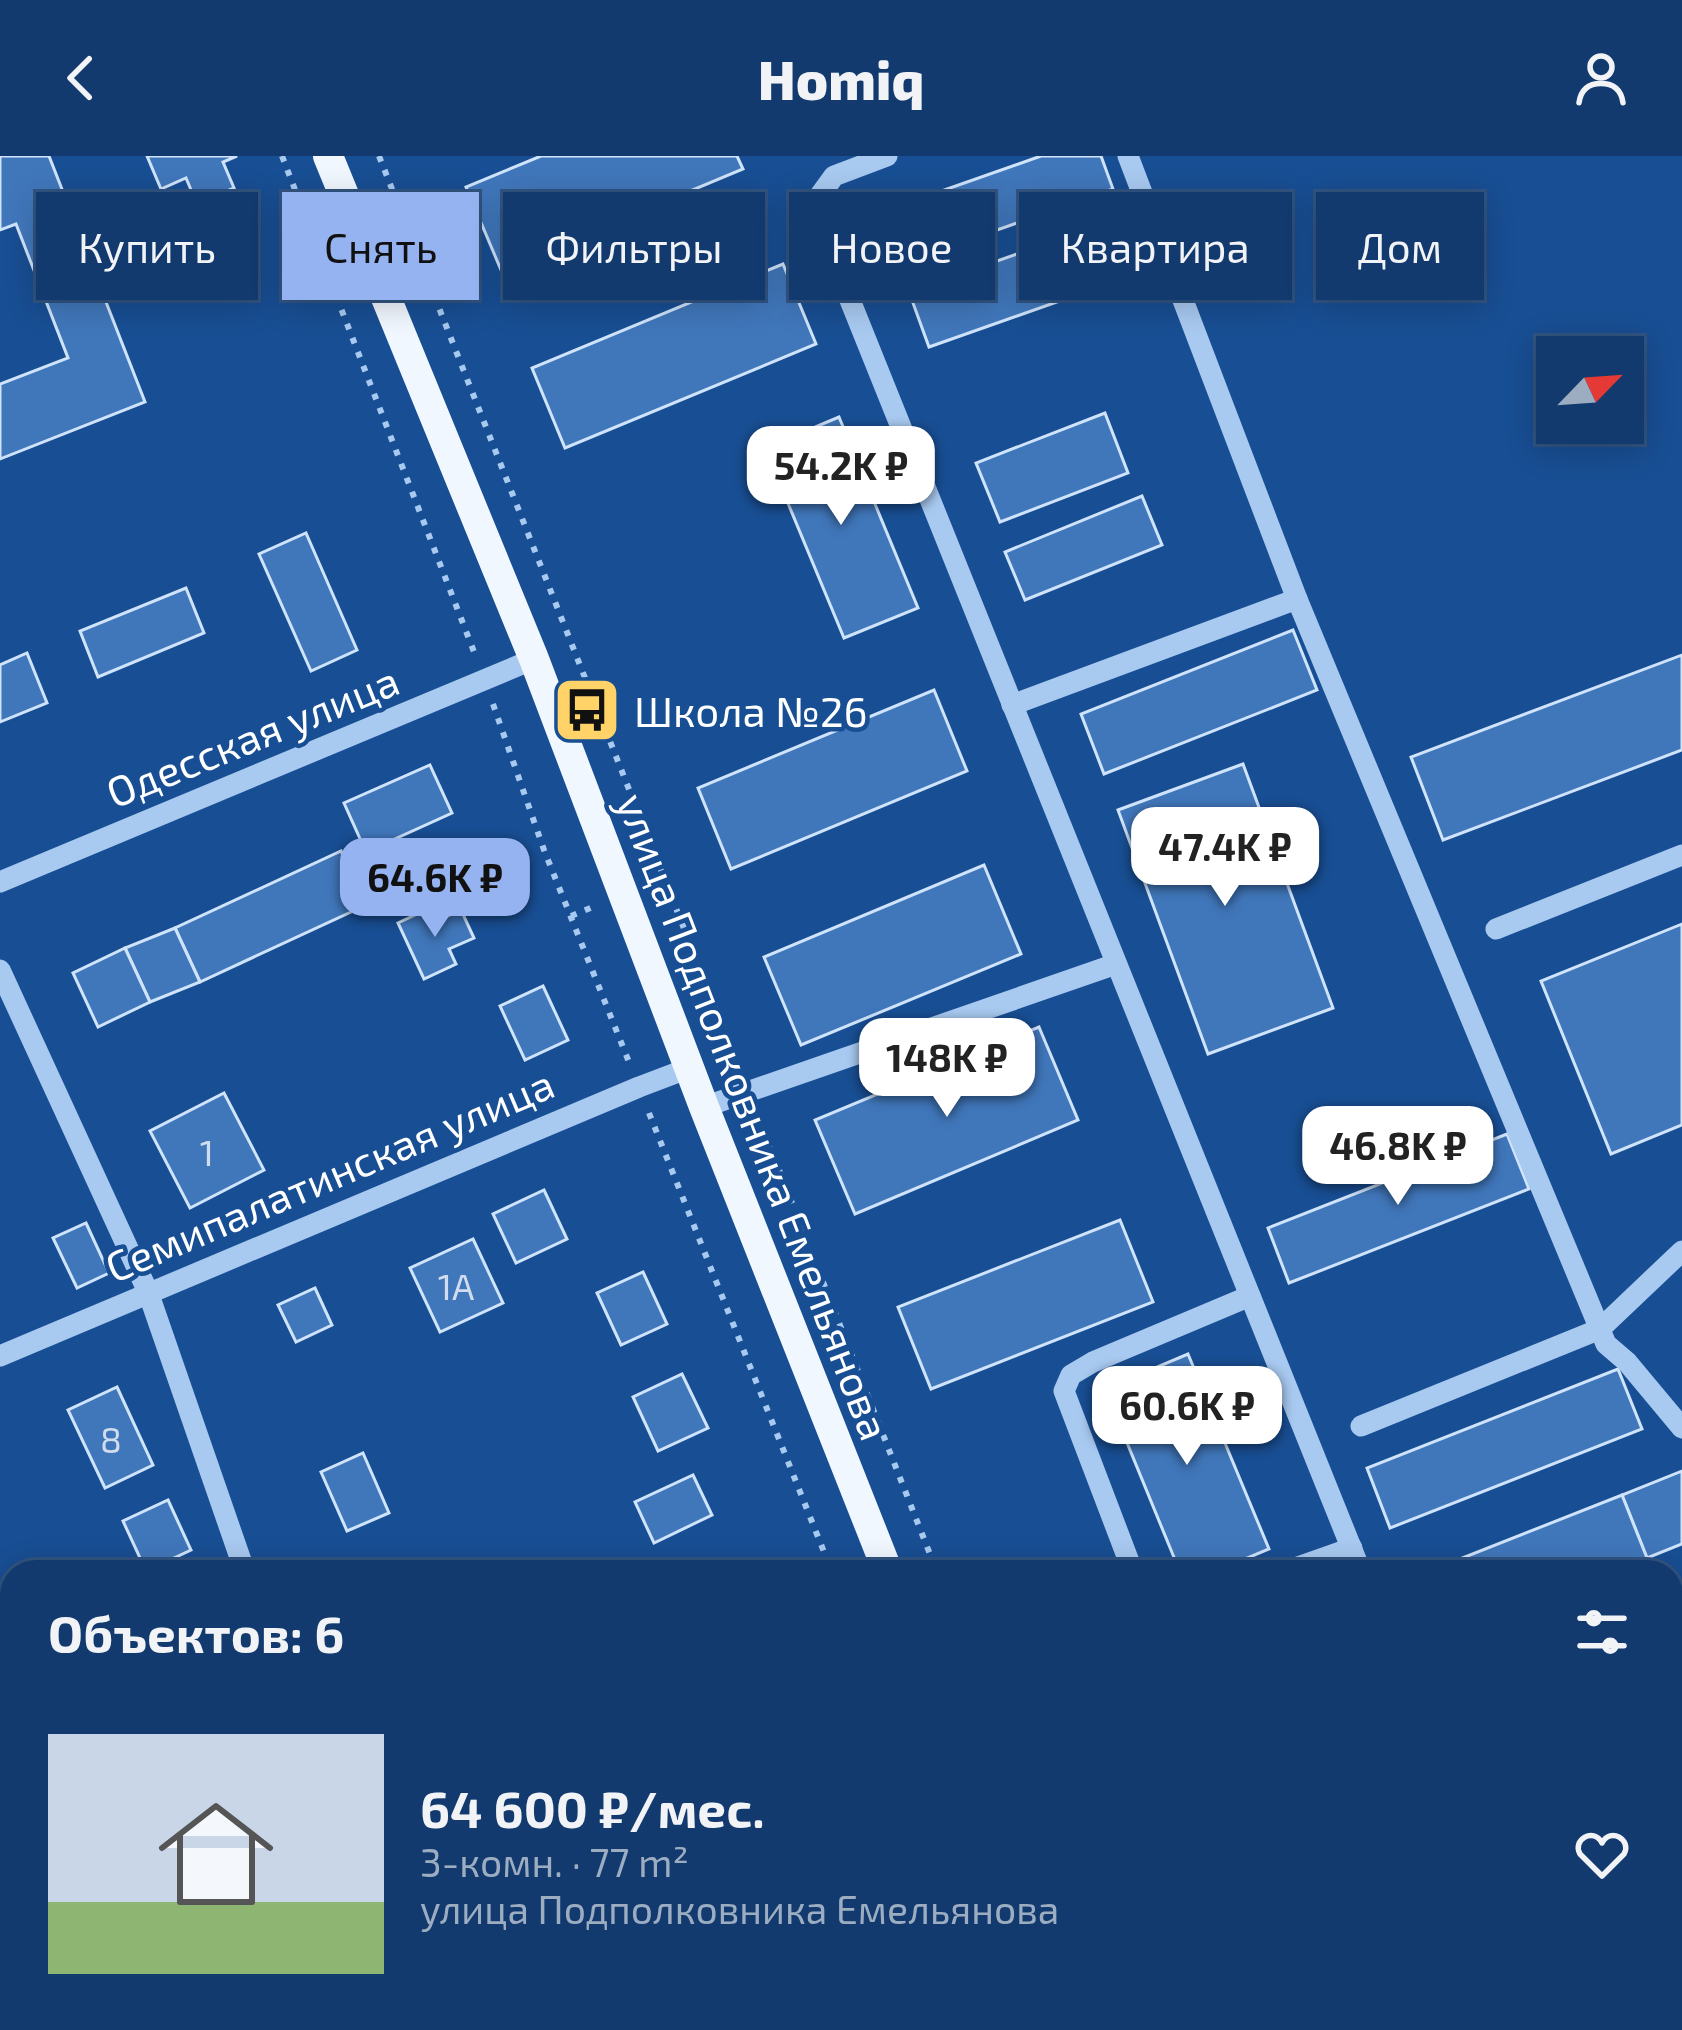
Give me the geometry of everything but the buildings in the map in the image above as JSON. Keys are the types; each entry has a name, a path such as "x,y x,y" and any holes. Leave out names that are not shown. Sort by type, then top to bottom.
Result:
{"main road":[{"name":"улица Подполковника Емельянова","path":"328,156 534,659 882,1560"}],"street":[{"path":"886,156 834,176 818,198 817,218 1356,1560"},
{"path":"1128,156 1297,599 1606,1344 1682,1428"},
{"path":"1012,705 1297,599"},
{"name":"Одесская улица","path":"0,882 534,659"},
{"path":"1496,928 1682,855"},
{"path":"704,1107 1116,964"},
{"path":"0,970 148,1292 241,1560"},
{"name":"Семипалатинская улица","path":"0,1357 689,1068"},
{"path":"1361,1426 1600,1329 1682,1251"},
{"path":"1128,1560 1064,1391 1071,1375 1250,1296"},
{"path":"1318,1560 1352,1548"}],"path":[{"path":"297,156 283,159 460,609 544,850 827,1560"},
{"path":"380,156 932,1560"}],"place":[{"name":"Школа №26","path":"587,710"}]}
